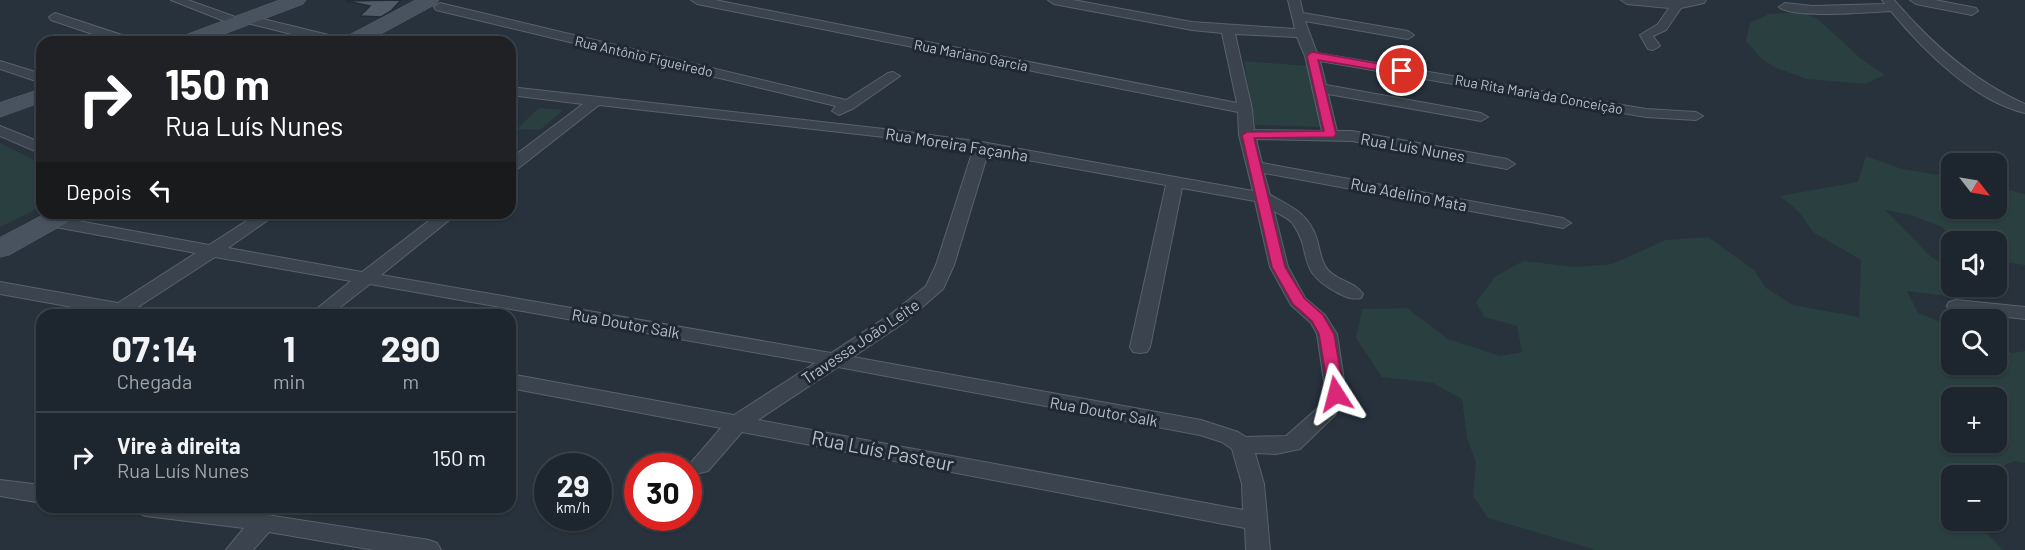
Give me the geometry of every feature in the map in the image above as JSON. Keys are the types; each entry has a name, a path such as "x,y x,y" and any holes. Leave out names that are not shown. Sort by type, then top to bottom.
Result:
{"main road":[{"path":"201,36 297,0"},
{"path":"364,36 441,2"},
{"path":"387,36 441,2"},
{"path":"0,110 36,97"},
{"path":"0,231 37,219"},
{"path":"0,249 45,219"}],"street":[{"path":"177,0 242,21 312,36"},
{"name":"Rua Mariano Garcia","path":"697,0 1245,109"},
{"path":"1054,0 1228,30 1302,33"},
{"path":"1294,0 1302,33 1312,56 1330,134"},
{"path":"1627,0 1677,5 1700,0"},
{"path":"1916,0 1972,11"},
{"name":"Rua Antônio Figueiredo","path":"441,2 849,105"},
{"path":"1785,7 1812,10 1891,3 1931,45 1975,85 2025,109"},
{"path":"1653,46 1646,34 1662,27 1677,5"},
{"path":"1297,16 1408,34"},
{"path":"55,17 111,36"},
{"path":"1228,30 1245,109 1247,135 1278,267 1298,301 1318,319 1327,334 1336,394 1328,410 1292,443 1276,446 1242,445 1253,484 1258,550"},
{"name":"Rua Rita Maria da Conceição","path":"1312,56 1646,113 1696,116"},
{"path":"0,65 36,77"},
{"path":"819,125 893,76"},
{"path":"1319,88 1481,117"},
{"name":"Rua Moreira Façanha","path":"516,92 819,125 982,147 1263,198 1297,217 1305,229 1317,268 1331,282 1354,294"},
{"path":"516,162 597,100"},
{"path":"0,130 36,146"},
{"name":"Rua Luís Nunes","path":"1247,135 1330,134 1507,164"},
{"name":"Travessa João Leite","path":"702,463 739,422 911,309 934,289 948,255 982,147"},
{"name":"Rua Adelino Mata","path":"1255,167 1563,224"},
{"path":"1140,347 1175,183"},
{"name":"Rua Doutor Salk","path":"74,219 210,252 367,277 835,359 1201,428 1230,437 1242,445"},
{"path":"123,309 261,219"},
{"path":"326,309 442,219"},
{"path":"0,288 116,309"},
{"path":"1956,306 2025,313"},
{"name":"Rua Luís Pasteur","path":"516,382 739,422 1256,521"},
{"path":"4,492 36,494"},
{"path":"193,513 264,522 429,550"},
{"path":"238,550 264,522"}],"green space":[{"path":"1801,12 1818,19 1860,58 1885,75 1865,84 1807,79 1774,67 1761,58 1746,41 1750,23 1769,14"},
{"path":"1244,61 1309,66 1324,127 1255,125"},
{"path":"539,108 563,110 540,130 517,129"},
{"path":"0,143 36,161 36,209 0,227"},
{"path":"1866,156 1902,169 1941,175 1941,219 2007,219 2007,190 2025,194 2025,265 2007,262 2007,231 1946,231 1942,227 1911,215 1885,210 1930,256 1941,263 1941,295 1907,291 1918,313 1941,322 1941,375 2007,375 2007,351 2012,353 2025,351 2025,463 2015,461 2004,465 1941,465 1941,531 1984,531 2003,550 1596,550 1488,518 1473,496 1476,462 1467,438 1462,399 1433,383 1382,377 1356,338 1362,309 1407,308 1448,339 1500,356 1522,352 1517,326 1484,317 1476,302 1496,276 1523,261 1576,267 1612,264 1666,240 1708,237 1754,270 1766,288 1793,305 1859,317 1861,260 1813,232 1799,212 1780,196 1858,182"}],"building":[{"path":"401,0 391,11 381,17 360,16 370,6 346,1"}],"route":[{"path":"1336,394 1327,334 1318,319 1298,301 1278,267 1247,135 1330,134 1312,56 1402,71"}]}
